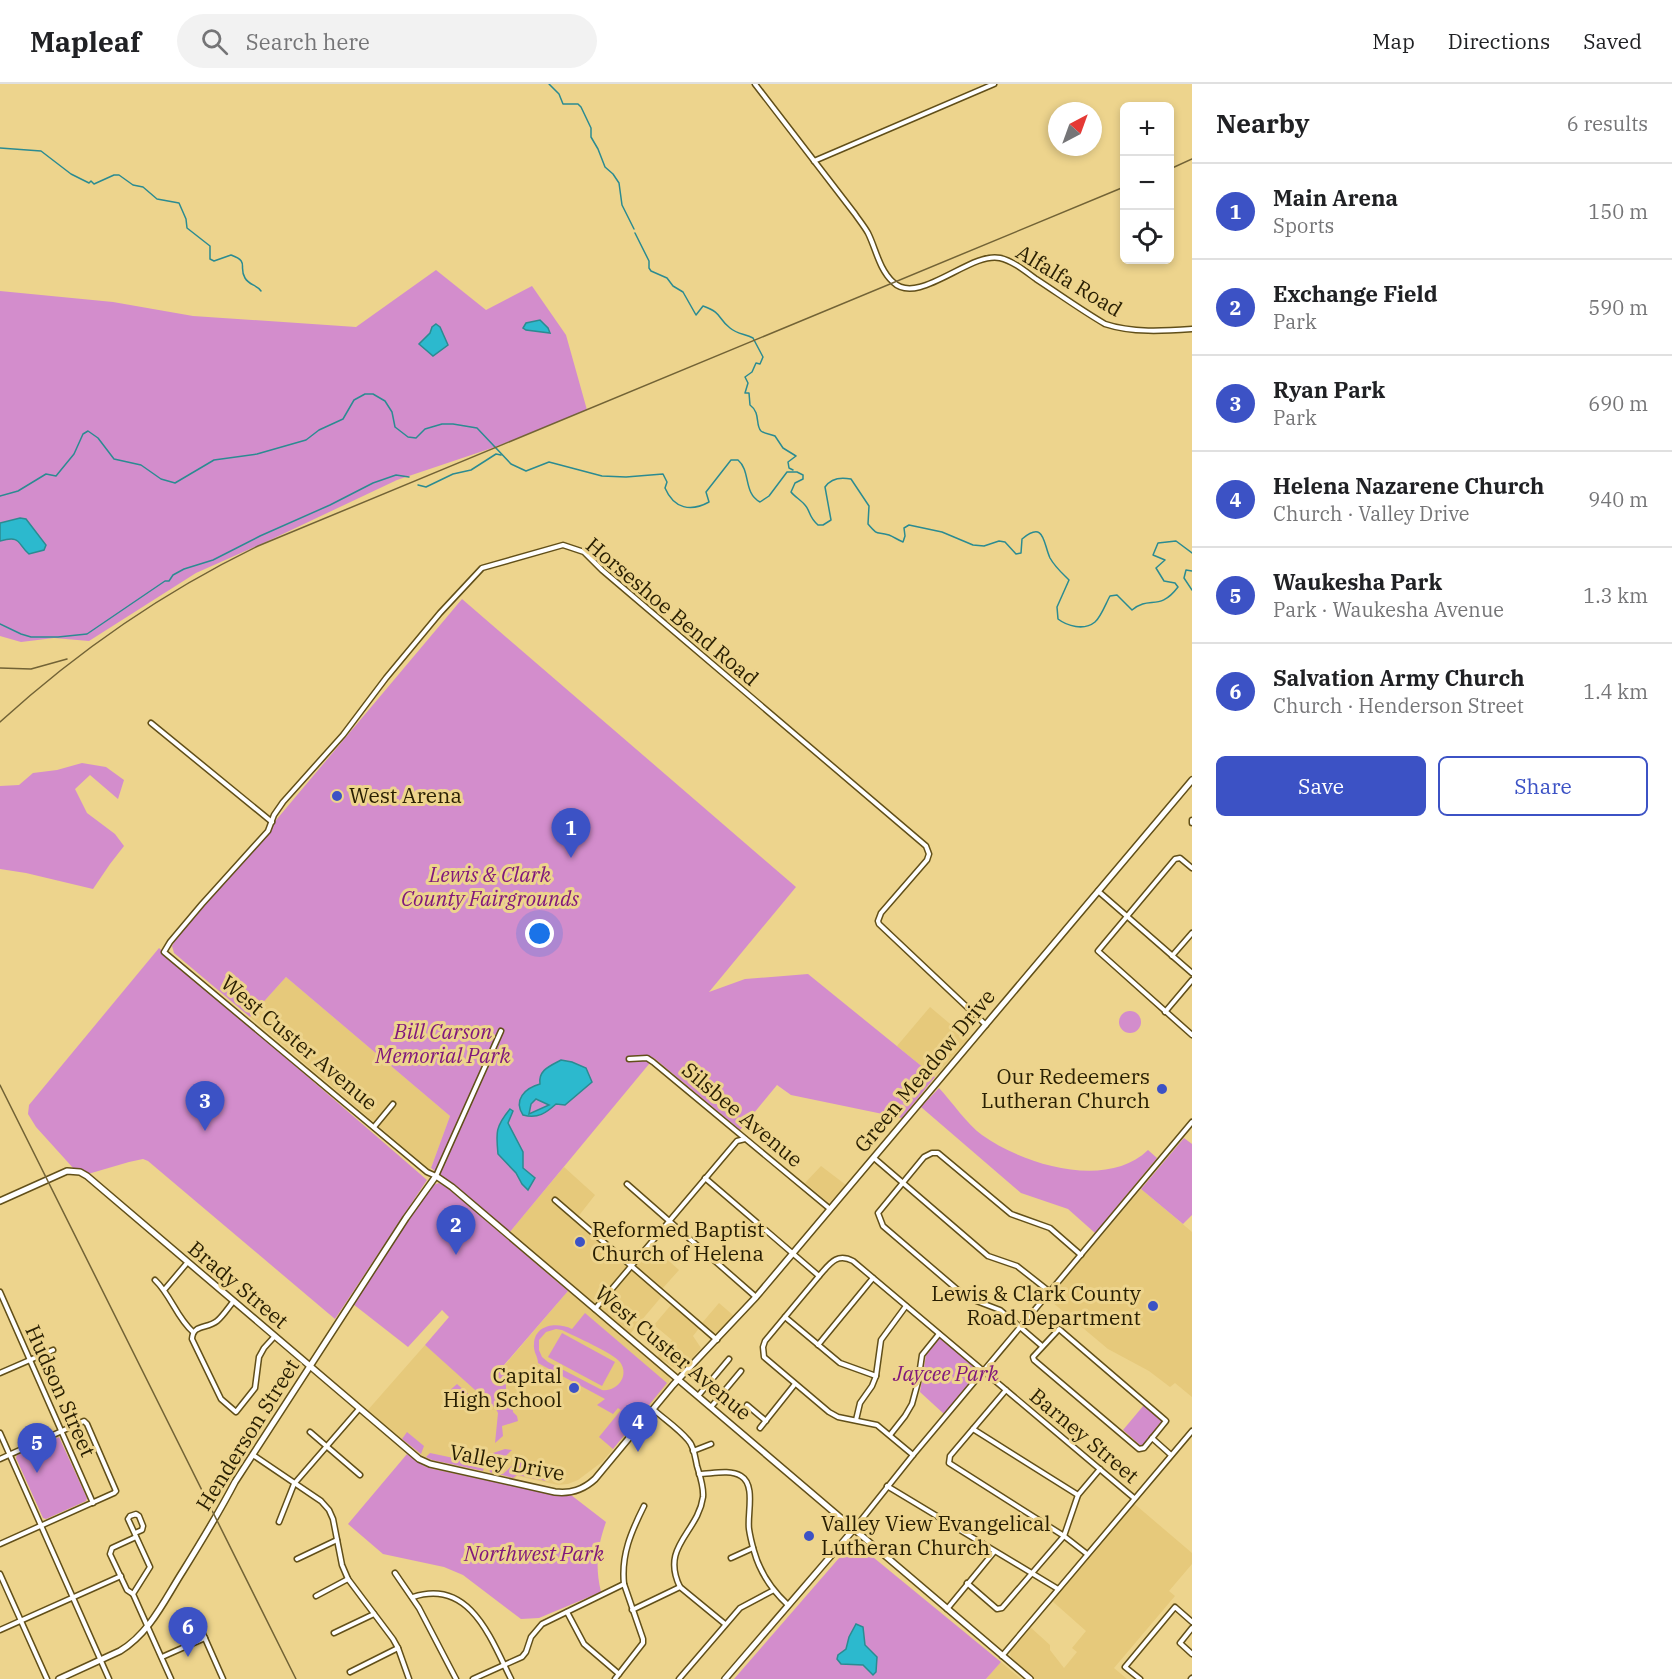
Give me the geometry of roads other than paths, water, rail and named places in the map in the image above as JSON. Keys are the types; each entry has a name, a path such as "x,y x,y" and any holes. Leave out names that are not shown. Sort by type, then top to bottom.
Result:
{"main road":[{"name":"Green Meadow Drive","path":"678,1379 756,1297 1192,780"},
{"name":"Brady Street","path":"0,1201 67,1171 80,1172 87,1176 309,1367 425,1462"},
{"name":"West Custer Avenue","path":"436,1176 452,1187 1030,1679"},
{"name":"Henderson Street","path":"59,1679 130,1645 148,1626 309,1367 436,1176"},
{"name":"Valley Drive","path":"425,1462 555,1492 574,1491 595,1479 678,1379"},
{"path":"725,1679 854,1529"}],"street":[{"name":"Alfalfa Road","path":"754,84 861,222 882,266 899,287 906,289 917,287 975,263 999,257 1016,265 1105,324 1118,329 1192,329"},
{"path":"814,161 994,84"},
{"name":"Horseshoe Bend Road","path":"173,939 268,831 274,815 284,802 343,735 440,613 482,568 556,547 570,546 589,557 610,578 926,846 929,854 927,860 881,913 879,924 986,1025"},
{"path":"151,723 272,822"},
{"path":"1192,868 1177,857 1098,951 1192,1035"},
{"path":"1098,891 1192,973"},
{"path":"1172,956 1192,933"},
{"name":"West Custer Avenue","path":"173,939 164,952 428,1172 436,1176"},
{"path":"1165,1012 1192,980"},
{"path":"436,1176 501,1031"},
{"name":"Silsbee Avenue","path":"629,1059 647,1058 672,1076 831,1209"},
{"path":"374,1127 393,1104"},
{"path":"854,1529 887,1486 1192,1122"},
{"path":"595,1309 736,1141 745,1138"},
{"path":"1042,1346 995,1307 966,1297 883,1226 878,1213 924,1157 938,1153 1011,1214 1050,1228 1081,1255"},
{"path":"874,1158 988,1256 1017,1266 1050,1292"},
{"path":"705,1178 819,1276 765,1341 762,1352 764,1357 829,1412 838,1417 877,1425 913,1455"},
{"path":"627,1184 756,1297"},
{"path":"555,1200 717,1340"},
{"name":"Barney Street","path":"819,1276 832,1261 842,1257 853,1261 1134,1498"},
{"path":"165,1289 187,1263"},
{"path":"818,1345 873,1278"},
{"path":"155,1280 165,1289 181,1320 193,1332"},
{"name":"Hudson Street","path":"0,1292 93,1503"},
{"path":"233,1302 217,1321 196,1329 193,1332 192,1342 219,1396 236,1412 255,1388 259,1357 274,1337"},
{"path":"856,1420 860,1403 876,1376 881,1340 906,1306"},
{"path":"785,1317 842,1364 876,1376"},
{"path":"1059,1329 1166,1421 1144,1448 1139,1449 1034,1360 1042,1346 1059,1329"},
{"path":"890,1435 912,1404 922,1355 939,1334"},
{"path":"0,1373 52,1350"},
{"path":"698,1396 729,1359"},
{"path":"711,1407 741,1371"},
{"path":"760,1428 795,1384"},
{"path":"1006,1390 948,1460 951,1466 1064,1536 1087,1554"},
{"path":"747,1405 766,1421"},
{"path":"279,1522 294,1484 358,1408"},
{"path":"653,1409 688,1440 693,1451 703,1496 700,1508 681,1540 674,1561 676,1579 680,1587 725,1624"},
{"path":"0,1459 84,1421 116,1491 0,1544"},
{"path":"973,1429 1078,1494"},
{"path":"1002,1656 1192,1431"},
{"path":"310,1432 360,1475"},
{"path":"0,1433 109,1679"},
{"path":"1152,1438 1171,1455"},
{"path":"693,1451 711,1444"},
{"path":"253,1455 326,1505 333,1519 342,1565 348,1579 398,1648 409,1679"},
{"path":"967,1584 999,1610 1064,1536 1078,1494 1100,1469"},
{"path":"699,1474 730,1472 746,1481 749,1494 749,1529 753,1548 772,1591 789,1605"},
{"path":"887,1486 1058,1590"},
{"path":"615,1679 643,1643 624,1584 623,1565 626,1547 644,1506"},
{"path":"134,1594 150,1567 136,1535 128,1518 136,1514 143,1526 142,1530 136,1535 110,1549 110,1554 127,1590 134,1594 171,1679"},
{"path":"297,1559 337,1540"},
{"path":"731,1558 753,1548"},
{"path":"947,1609 994,1551"},
{"path":"394,1573 413,1597 456,1679"},
{"path":"0,1574 46,1679"},
{"path":"0,1630 120,1576"},
{"path":"316,1596 348,1579"},
{"path":"473,1679 524,1655 531,1637 542,1624 624,1584"},
{"path":"632,1610 680,1587"},
{"path":"679,1679 740,1608 772,1591"},
{"path":"413,1597 440,1594 456,1599 466,1606 482,1623 511,1679"},
{"path":"1140,1679 1125,1667 1175,1607 1192,1622"},
{"path":"567,1612 584,1644 620,1674"},
{"path":"334,1634 374,1614"},
{"path":"200,1627 223,1679"},
{"path":"1192,1628 1180,1643 1192,1654"},
{"path":"162,1657 205,1638"},
{"path":"350,1672 398,1648"}],"water":[{"path":"540,320 550,333 523,328 526,323"},
{"path":"436,324 440,327 448,345 433,356 419,344"},
{"path":"20,518 26,519 46,545 44,550 29,554 16,540 0,541 0,523"},
{"path":"561,1060 586,1068 592,1082 565,1105 556,1104 537,1116 523,1115 519,1104 522,1095 530,1088 540,1084 543,1072","holes":["536,1099 549,1105 529,1114 531,1104"]},
{"path":"510,1109 513,1111 508,1123 523,1152 523,1168 535,1178 528,1190 498,1154 498,1130"},
{"path":"856,1624 863,1627 865,1645 877,1657 876,1672 873,1675 863,1665 841,1664 837,1659 838,1655 846,1649"}],"waterway":[{"path":"549,84 559,94 563,104 578,104 581,107 591,128 591,137 605,167 619,183 622,205 634,229"},
{"path":"0,148 41,151 71,174 89,183 91,181 94,184 119,175 133,185 143,187 157,199 179,203 187,228 210,246 210,259 214,261 231,255 237,258 242,262 243,274 247,280 261,291"},
{"path":"635,233 649,261 651,271 667,278 673,286 683,292 696,315 703,306 717,313 733,330 753,338 763,357 760,364 756,363 752,372 745,377 748,383 745,393 749,393 750,405 756,412 761,431 775,436 783,448 796,456 788,462 789,468 793,470"},
{"path":"0,496 18,491 46,474 56,476 74,454 83,434 88,431 98,438 114,459 141,465 161,479 175,483 214,460 257,454 306,440 319,430 343,419 354,400 365,394 373,394 385,401 392,412 395,427 408,437 416,438 425,429 442,424 453,424 477,428 511,464 526,471 549,462 602,476 663,474 667,482 665,488 669,495 684,507 696,507 709,502 706,492 731,460 738,460 745,470 751,493 760,502 769,496 787,472 797,472 803,475 803,479 795,483 791,492 805,505 818,525 831,520 825,487 833,480 844,478 851,479 869,506 868,524 876,532 903,542 904,528 909,525 942,532 973,545 984,546 999,541 1005,542 1016,554 1021,553 1022,539 1035,532 1039,533 1052,561 1069,580 1057,607 1058,619 1076,626 1091,625 1095,622 1110,596 1117,595 1132,610 1171,595 1178,587 1175,583 1164,581 1156,568 1165,560 1153,555 1158,543 1176,541 1192,553"},
{"path":"418,485 426,487 453,474 471,470 496,454 501,455"},
{"path":"0,624 31,637 87,634 184,569 213,560 373,483 396,475 409,477"},
{"path":"1192,571 1186,570 1184,578 1192,590"}],"railway":[{"path":"1174,167 1192,159"},
{"path":"0,722 60,671 122,625 188,583 258,546 1120,189"},
{"path":"0,668 31,669 67,659"},
{"path":"0,1085 296,1679"}],"place":[{"name":"West Arena","path":"337,796"},
{"name":"Main Arena","path":"571,858"},
{"name":"Our Redeemers Lutheran Church","path":"1162,1089"},
{"name":"Ryan Park","path":"205,1131"},
{"name":"Reformed Baptist Church of Helena","path":"580,1242"},
{"name":"Exchange Field","path":"456,1255"},
{"name":"Lewis & Clark County Road Department","path":"1153,1306"},
{"name":"Capital High School","path":"574,1388"},
{"name":"Helena Nazarene Church","path":"638,1452"},
{"name":"Waukesha Park","path":"37,1473"},
{"name":"Valley View Evangelical Lutheran Church","path":"809,1536"},
{"name":"Salvation Army Church","path":"188,1657"}],"park label":[{"name":"Lewis & Clark County Fairgrounds","path":"490,887"},
{"name":"Bill Carson Memorial Park","path":"443,1044"},
{"name":"Jaycee Park","path":"946,1374"},
{"name":"Northwest Park","path":"534,1554"}]}
